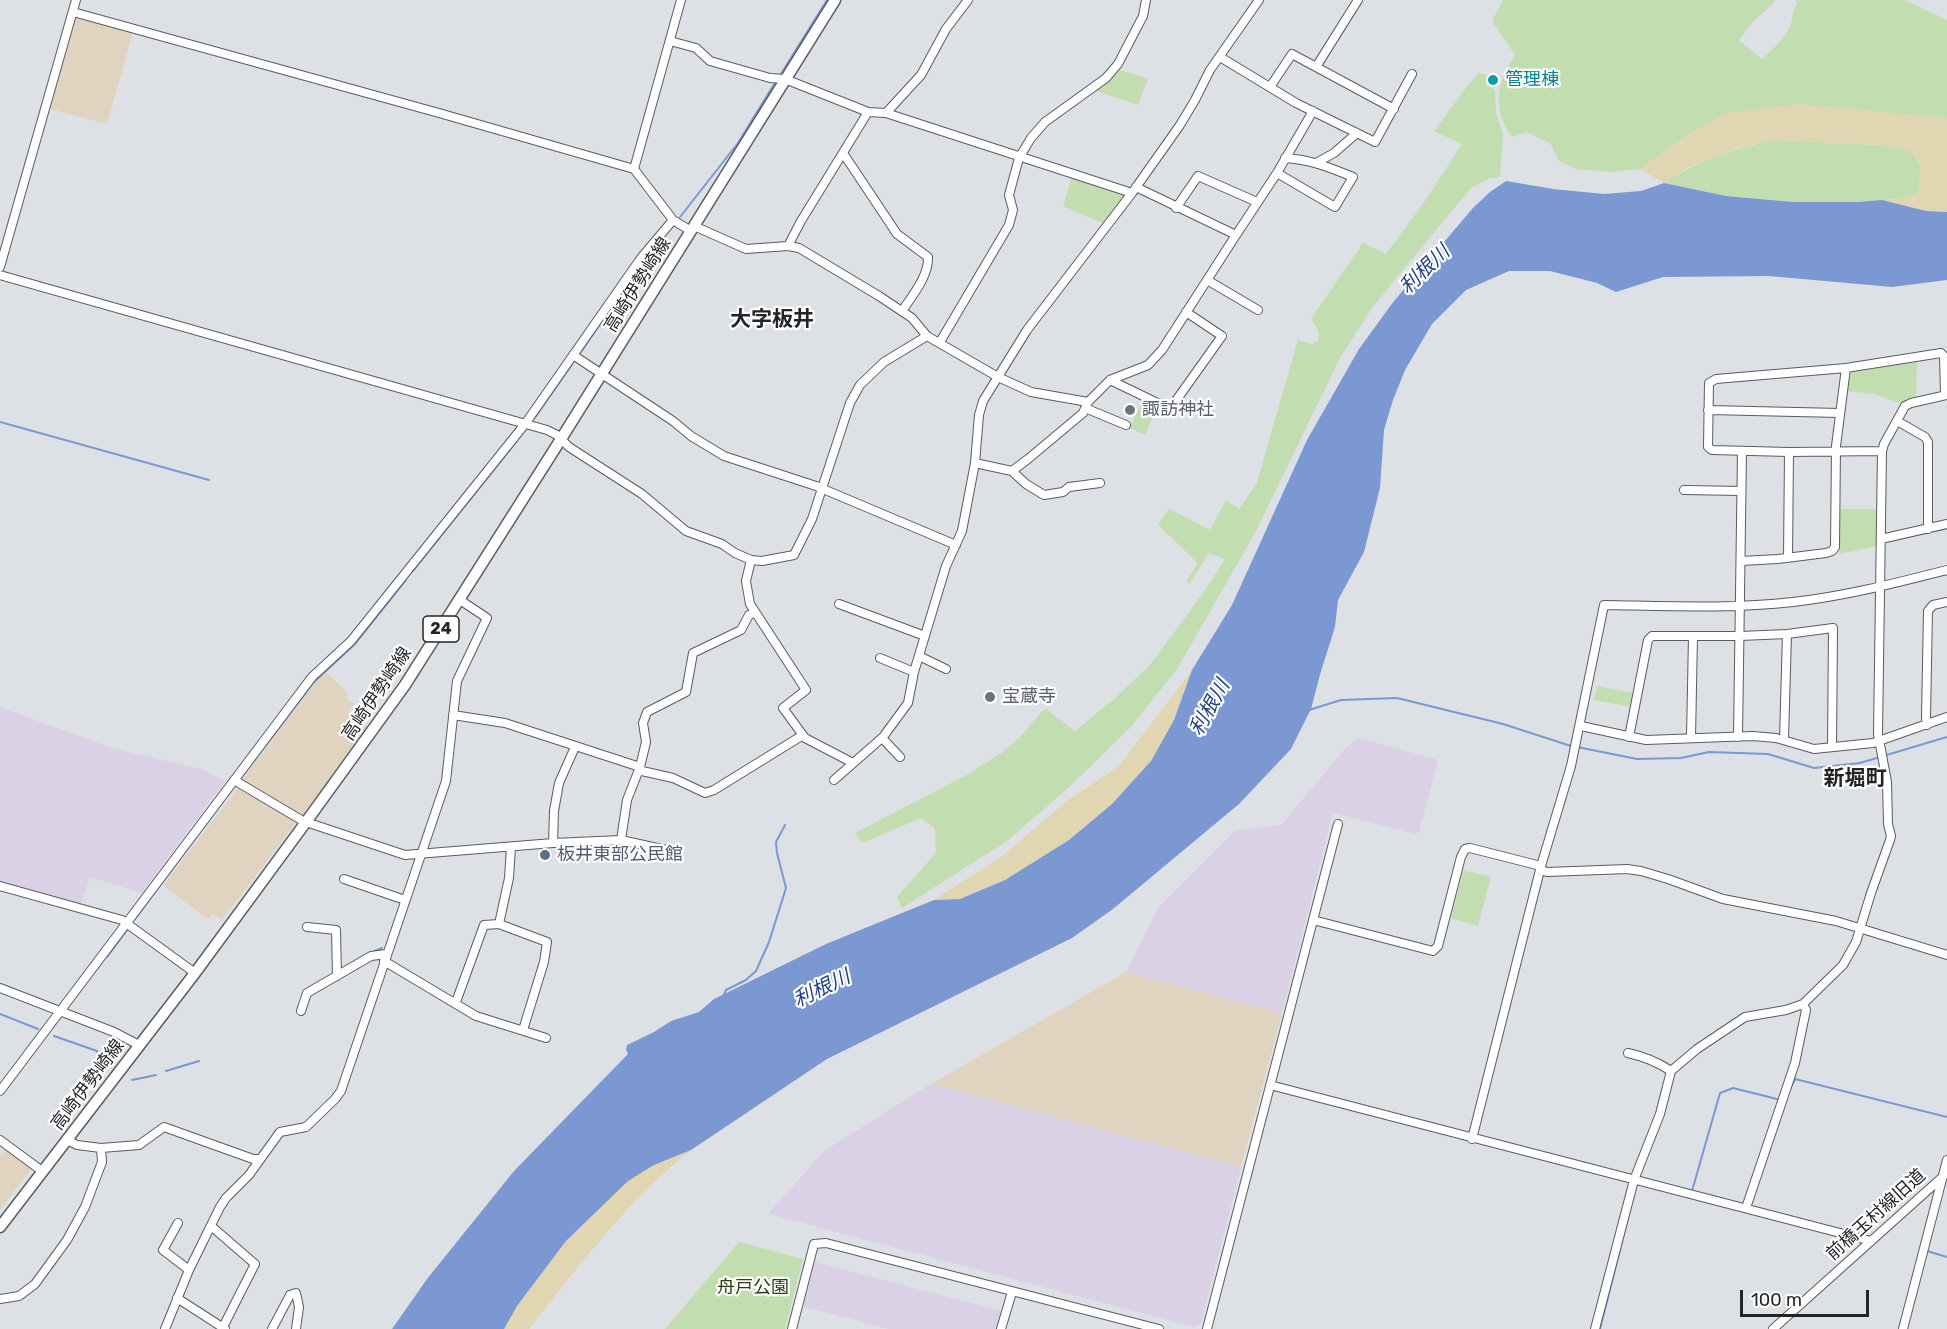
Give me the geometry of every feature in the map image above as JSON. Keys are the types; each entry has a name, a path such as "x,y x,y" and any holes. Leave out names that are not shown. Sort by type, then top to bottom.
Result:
{"main road":[{"name":"高崎伊勢崎線","path":"0,1227 195,973 386,712 561,440 835,0"}],"street":[{"path":"0,267 76,0"},
{"path":"634,169 681,0"},
{"path":"886,113 921,75 946,29 968,0"},
{"path":"940,342 1009,225 1013,210 1009,195 1019,158 1031,138 1046,122 1106,78 1118,64 1143,16 1146,0"},
{"path":"834,780 882,738 908,703 914,672 946,566 962,531 975,463 979,415 983,401 1027,330 1133,190 1185,116 1210,70 1259,0"},
{"path":"1316,67 1358,0"},
{"path":"73,12 634,169 673,220 746,249 788,246 798,248 902,311 912,318 927,336 998,377 1031,392 1087,405 1126,425"},
{"path":"670,41 696,48 710,61 770,78 785,79 868,112 886,113 1019,158 1133,190 1236,234"},
{"path":"1270,87 1292,54 1394,109"},
{"path":"1220,57 1313,111 1375,142 1412,74"},
{"path":"1012,471 1083,413 1087,405 1110,380 1148,365 1161,350 1277,173 1313,111"},
{"path":"788,246 868,112"},
{"path":"1316,163 1334,153 1357,133"},
{"path":"843,153 897,234 928,257 919,285 902,311"},
{"path":"1277,173 1335,207 1353,177 1316,163 1285,158"},
{"path":"1176,208 1198,176 1257,202"},
{"path":"0,1092 312,677 351,641 525,424 641,258 673,220"},
{"path":"0,275 553,433 569,447 642,494 686,531 722,544 751,560 762,561 794,555 812,519 850,403 860,385 884,362 927,336"},
{"path":"1207,280 1258,310"},
{"path":"1110,380 1170,409 1222,336 1186,312"},
{"path":"1595,1329 1634,1180 1660,1113 1671,1071 1697,1049 1745,1017 1786,1010 1803,1004 1848,958 1860,928 1891,836 1888,824 1888,791 1880,746 1882,451 1907,404 1946,395 1944,356 1941,353 1846,368 1713,380 1709,384 1708,447 1712,450 1882,451"},
{"path":"573,355 673,421 690,436 724,456 823,489 956,545"},
{"path":"1741,561 1788,558 1832,551 1834,547 1836,452 1846,368"},
{"path":"1708,410 1840,413"},
{"path":"1897,421 1928,441 1928,529"},
{"path":"1738,736 1742,451"},
{"path":"1788,558 1789,452"},
{"path":"975,463 1012,471 1026,484 1044,495 1063,492 1069,487 1100,483"},
{"path":"1684,490 1741,491"},
{"path":"1881,539 1947,524"},
{"path":"751,560 746,581 750,604 806,690 783,708 803,735 853,763"},
{"path":"1472,1138 1541,868 1572,764 1604,605 1740,606 1801,601 1880,587 1947,570"},
{"path":"165,1329 189,1270 226,1198 249,1175 280,1132 306,1127 339,1095 446,781 459,673 487,618 460,600"},
{"path":"1927,724 1928,611 1933,605 1947,602"},
{"path":"839,604 925,636"},
{"path":"621,840 627,800 640,767 646,742 643,723 647,712 686,692 693,653 741,630 749,615 754,613"},
{"path":"1629,737 1649,637 1655,635 1787,634 1833,628 1832,747"},
{"path":"1784,739 1787,634"},
{"path":"1691,738 1693,636"},
{"path":"919,656 946,669"},
{"path":"880,658 914,672"},
{"path":"453,715 505,723 640,767 642,771 673,778 701,792 710,792 803,735"},
{"path":"1581,726 1652,740 1738,736 1784,739 1814,749 1880,746 1947,717"},
{"path":"882,738 900,757"},
{"path":"553,843 554,811 559,783 574,747"},
{"path":"234,780 306,822 405,855 621,840 671,851"},
{"path":"1207,1329 1338,824"},
{"path":"500,924 509,878 511,847"},
{"path":"1313,920 1433,951 1438,946 1461,857 1465,849 1470,848 1541,868 1547,872 1627,869 1668,879 1723,899 1836,921 1947,955"},
{"path":"344,879 405,900"},
{"path":"0,886 127,923 195,973"},
{"path":"456,1002 484,925 500,924 547,942 544,962 523,1030"},
{"path":"307,927 336,930 337,976"},
{"path":"301,1011 307,993 370,956 385,957 476,1016 546,1038"},
{"path":"0,987 114,1032 140,1045"},
{"path":"1746,1208 1796,1063 1806,1010 1803,1004"},
{"path":"1628,1053 1644,1057 1671,1071"},
{"path":"1270,1085 1871,1241"},
{"path":"67,1140 76,1146 101,1148 139,1145 164,1126 253,1160 259,1159"},
{"path":"0,1140 42,1171"},
{"path":"0,1299 19,1296 35,1284 67,1240 85,1207 102,1162 101,1148"},
{"path":"1903,1329 1945,1175 1947,1160"},
{"name":"前橋玉村線旧道","path":"1773,1329 1945,1175"},
{"path":"178,1223 163,1250 189,1270"},
{"path":"177,1298 224,1328 255,1264 211,1227"},
{"path":"792,1329 814,1245 817,1243 826,1243 1159,1329"},
{"path":"1001,1329 1012,1292"},
{"path":"272,1329 290,1295 296,1293 299,1307 296,1329"}],"shaded area":[{"path":"78,17 133,32 107,124 50,109 73,19"},
{"path":"326,672 348,693 346,698 354,704 348,712 367,728 303,816 241,781 314,684"},
{"path":"0,707 109,747 204,770 225,781 142,893 90,877 81,904 0,882"},
{"path":"1358,738 1438,760 1419,832 1415,834 1333,813 1282,1013 1126,972 1159,906 1234,831 1281,825 1345,749"},
{"path":"238,788 294,819 295,824 222,920 212,914 208,919 163,885"},
{"path":"1126,972 1282,1013 1241,1167 931,1084"},
{"path":"931,1084 1241,1167 1201,1323 1194,1327 768,1214 824,1151"},
{"path":"6,1149 31,1169 0,1210 0,1156"},
{"path":"815,1262 1001,1311 997,1329 889,1329 803,1307"}],"green space":[{"path":"1503,0 1775,0 1739,40 1762,59 1788,31 1797,4 1796,0 1905,0 1947,20 1947,119 1690,133 1640,169 1612,172 1576,169 1559,161 1550,143 1526,132 1512,137 1505,126 1499,105 1499,95 1504,75 1515,55 1492,21"},
{"path":"1121,70 1148,79 1138,105 1096,91"},
{"path":"1479,73 1487,75 1486,85 1495,90 1496,113 1503,134 1500,177 1490,178 1471,188 1374,305 1341,356 1255,533 1177,669 1130,728 1067,789 1007,841 902,908 897,897 936,853 935,829 921,818 862,843 855,833 965,776 1003,752 1021,736 1045,708 1075,731 1150,665 1206,589 1225,559 1209,553 1189,584 1186,582 1198,563 1158,525 1169,509 1210,530 1226,500 1239,509 1257,483 1298,340 1312,344 1317,342 1319,333 1311,319 1363,243 1386,254 1425,201 1462,144 1434,131"},
{"path":"1776,140 1879,145 1911,151 1921,167 1918,193 1909,198 1858,202 1793,202 1726,196 1664,183 1717,156"},
{"path":"1072,177 1123,193 1123,197 1105,224 1063,206"},
{"path":"1917,362 1916,397 1908,398 1902,404 1874,394 1848,391 1850,376 1853,372"},
{"path":"1142,401 1157,408 1145,435 1130,428"},
{"path":"1840,509 1878,509 1877,546 1839,554"},
{"path":"1597,686 1634,693 1631,707 1594,700"},
{"path":"1464,870 1491,877 1478,926 1451,918"},
{"name":"舟戸公園","path":"739,1242 803,1259 785,1329 665,1329"}],"sand":[{"path":"1800,104 1947,118 1947,212 1926,211 1882,200 1909,198 1918,194 1921,167 1911,151 1879,145 1776,140 1739,147 1687,168 1664,183 1640,169 1690,133 1727,113"},
{"path":"1192,670 1174,720 1151,761 1112,804 1069,840 1005,880 960,899 934,900 1001,857 1067,801 1119,766"},
{"path":"691,1150 668,1169 625,1212 529,1329 504,1329 517,1306 566,1241 628,1181 654,1165"}],"water":[{"name":"利根川","path":"1506,181 1604,194 1641,191 1664,183 1726,196 1793,202 1882,200 1926,211 1947,212 1947,280 1892,287 1769,276 1663,277 1616,292 1597,283 1550,271 1509,271 1466,290 1432,324 1405,370 1393,400 1384,430 1380,488 1364,552 1338,600 1335,627 1311,709 1291,749 1239,804 1113,909 1072,938 827,1059 691,1150 654,1165 628,1181 566,1241 517,1306 504,1329 392,1329 427,1279 514,1171 628,1054 627,1045 671,1021 699,1012 714,999 826,944 934,900 960,899 1005,880 1069,840 1112,804 1151,761 1174,720 1192,670 1232,605 1307,440 1359,349 1394,301 1473,208"}],"waterway":[{"path":"779,77 827,0"},
{"path":"680,217 738,143 776,81"},
{"path":"640,266 657,245"},
{"path":"581,352 635,273"},
{"path":"534,419 573,363"},
{"path":"0,422 209,480"},
{"path":"413,571 517,441"},
{"path":"241,778 314,682 355,644 406,580"},
{"path":"1309,710 1341,700 1397,698 1503,724 1571,746"},
{"path":"1577,747 1637,759 1681,758 1709,752 1768,754 1814,768 1860,763 1947,737"},
{"path":"135,919 233,788"},
{"path":"723,997 726,990 746,980 756,971 769,942 786,888 776,842 785,825"},
{"path":"107,957 127,930"},
{"path":"368,954 382,948"},
{"path":"0,1014 38,1029"},
{"path":"54,1036 97,1051 102,1078"},
{"path":"166,1071 199,1061"},
{"path":"132,1080 156,1075"},
{"path":"1790,1089 1795,1079 1947,1117"},
{"path":"1692,1191 1720,1093 1733,1088 1777,1099"},
{"path":"1600,1329 1630,1210"},
{"path":"1927,1251 1947,1257"}],"place":[{"name":"管理棟","path":"1493,80"},
{"name":"諏訪神社","path":"1130,410"},
{"name":"宝蔵寺","path":"990,697"},
{"name":"板井東部公民館","path":"545,855"}],"district":[{"name":"大字板井","path":"772,320"},
{"name":"新堀町","path":"1855,779"}]}
